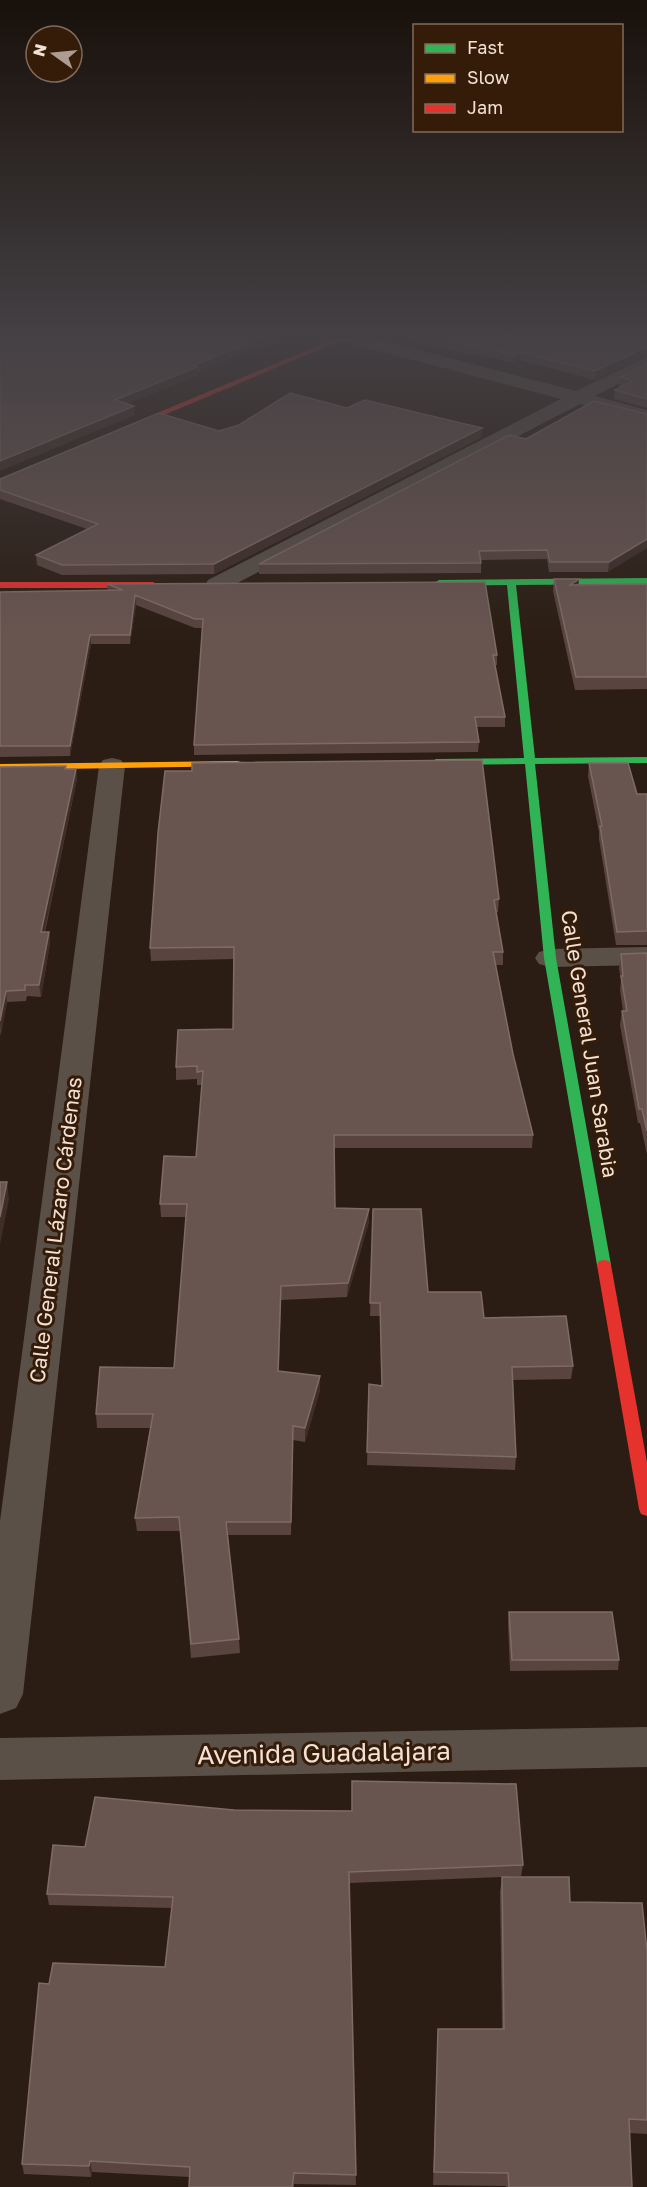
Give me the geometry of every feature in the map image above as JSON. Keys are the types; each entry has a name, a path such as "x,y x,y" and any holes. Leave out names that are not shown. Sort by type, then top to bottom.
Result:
{"street":[{"path":"210,585 496,439"},
{"path":"428,583 647,581"},
{"name":"Calle General Juan Sarabia","path":"511,582 550,958 647,1509"},
{"path":"210,585 252,584"},
{"path":"0,585 171,585"},
{"path":"423,762 647,760"},
{"path":"0,767 256,764"},
{"name":"Calle General Lázaro Cárdenas","path":"0,1694 112,766"},
{"path":"550,958 647,956"},
{"name":"Avenida Guadalajara","path":"0,1759 647,1747"}],"building":[{"path":"0,439 53,439 0,461"},
{"path":"96,439 460,439 214,564 62,565 36,555 98,524 0,490 0,479"},
{"path":"501,439 647,439 647,539 609,562 550,562 547,550 479,551 481,563 259,564"},
{"path":"554,579 579,579 570,585 647,584 647,677 576,677"},
{"path":"485,582 497,655 493,655 505,717 475,717 479,742 194,745 203,619 195,619 135,595 130,635 90,635 70,746 0,746 0,592 123,590 107,584"},
{"path":"482,760 499,899 494,900 503,952 493,952 513,1054 533,1135 334,1135 335,1208 369,1209 348,1283 281,1286 278,1371 320,1376 305,1428 293,1426 291,1522 226,1522 239,1639 191,1644 179,1517 135,1518 153,1414 96,1414 100,1367 174,1368 187,1204 160,1204 164,1156 196,1157 203,1071 197,1072 197,1066 176,1067 178,1030 233,1029 234,947 150,948 165,771 192,771 192,763"},
{"path":"589,763 628,763 637,794 647,794 647,931 617,932 600,826 602,826"},
{"path":"66,766 65,769 76,769 41,932 49,932 39,985 25,985 25,990 6,991 0,1021 0,767"},
{"path":"647,953 647,1131 642,1109 639,1109 622,1011 627,1011 621,976 623,976 621,954"},
{"path":"0,1182 7,1182 0,1217"},
{"path":"373,1209 421,1209 428,1292 481,1292 484,1318 566,1316 573,1366 512,1367 516,1457 367,1452 369,1384 382,1386 380,1303 370,1303"},
{"path":"509,1612 612,1612 619,1660 512,1660"},
{"path":"352,1781 516,1784 523,1865 349,1872 356,2175 294,2173 292,2187 189,2187 190,2167 90,2161 89,2166 22,2164 39,1983 49,1984 53,1963 165,1967 173,1897 47,1894 53,1845 85,1847 95,1797 234,1810 352,1811"},
{"path":"502,1877 569,1877 570,1902 642,1903 647,1951 647,2120 629,2119 632,2187 509,2187 508,2173 434,2172 438,2029 504,2029"}],"traffic: fast":[{"path":"439,583 647,581"},
{"path":"511,582 550,958 604,1265"},
{"path":"436,762 647,760"}],"traffic: slow":[{"path":"0,767 237,764"}],"traffic: jam":[{"path":"0,585 153,585"},
{"path":"604,1265 647,1509"}]}
